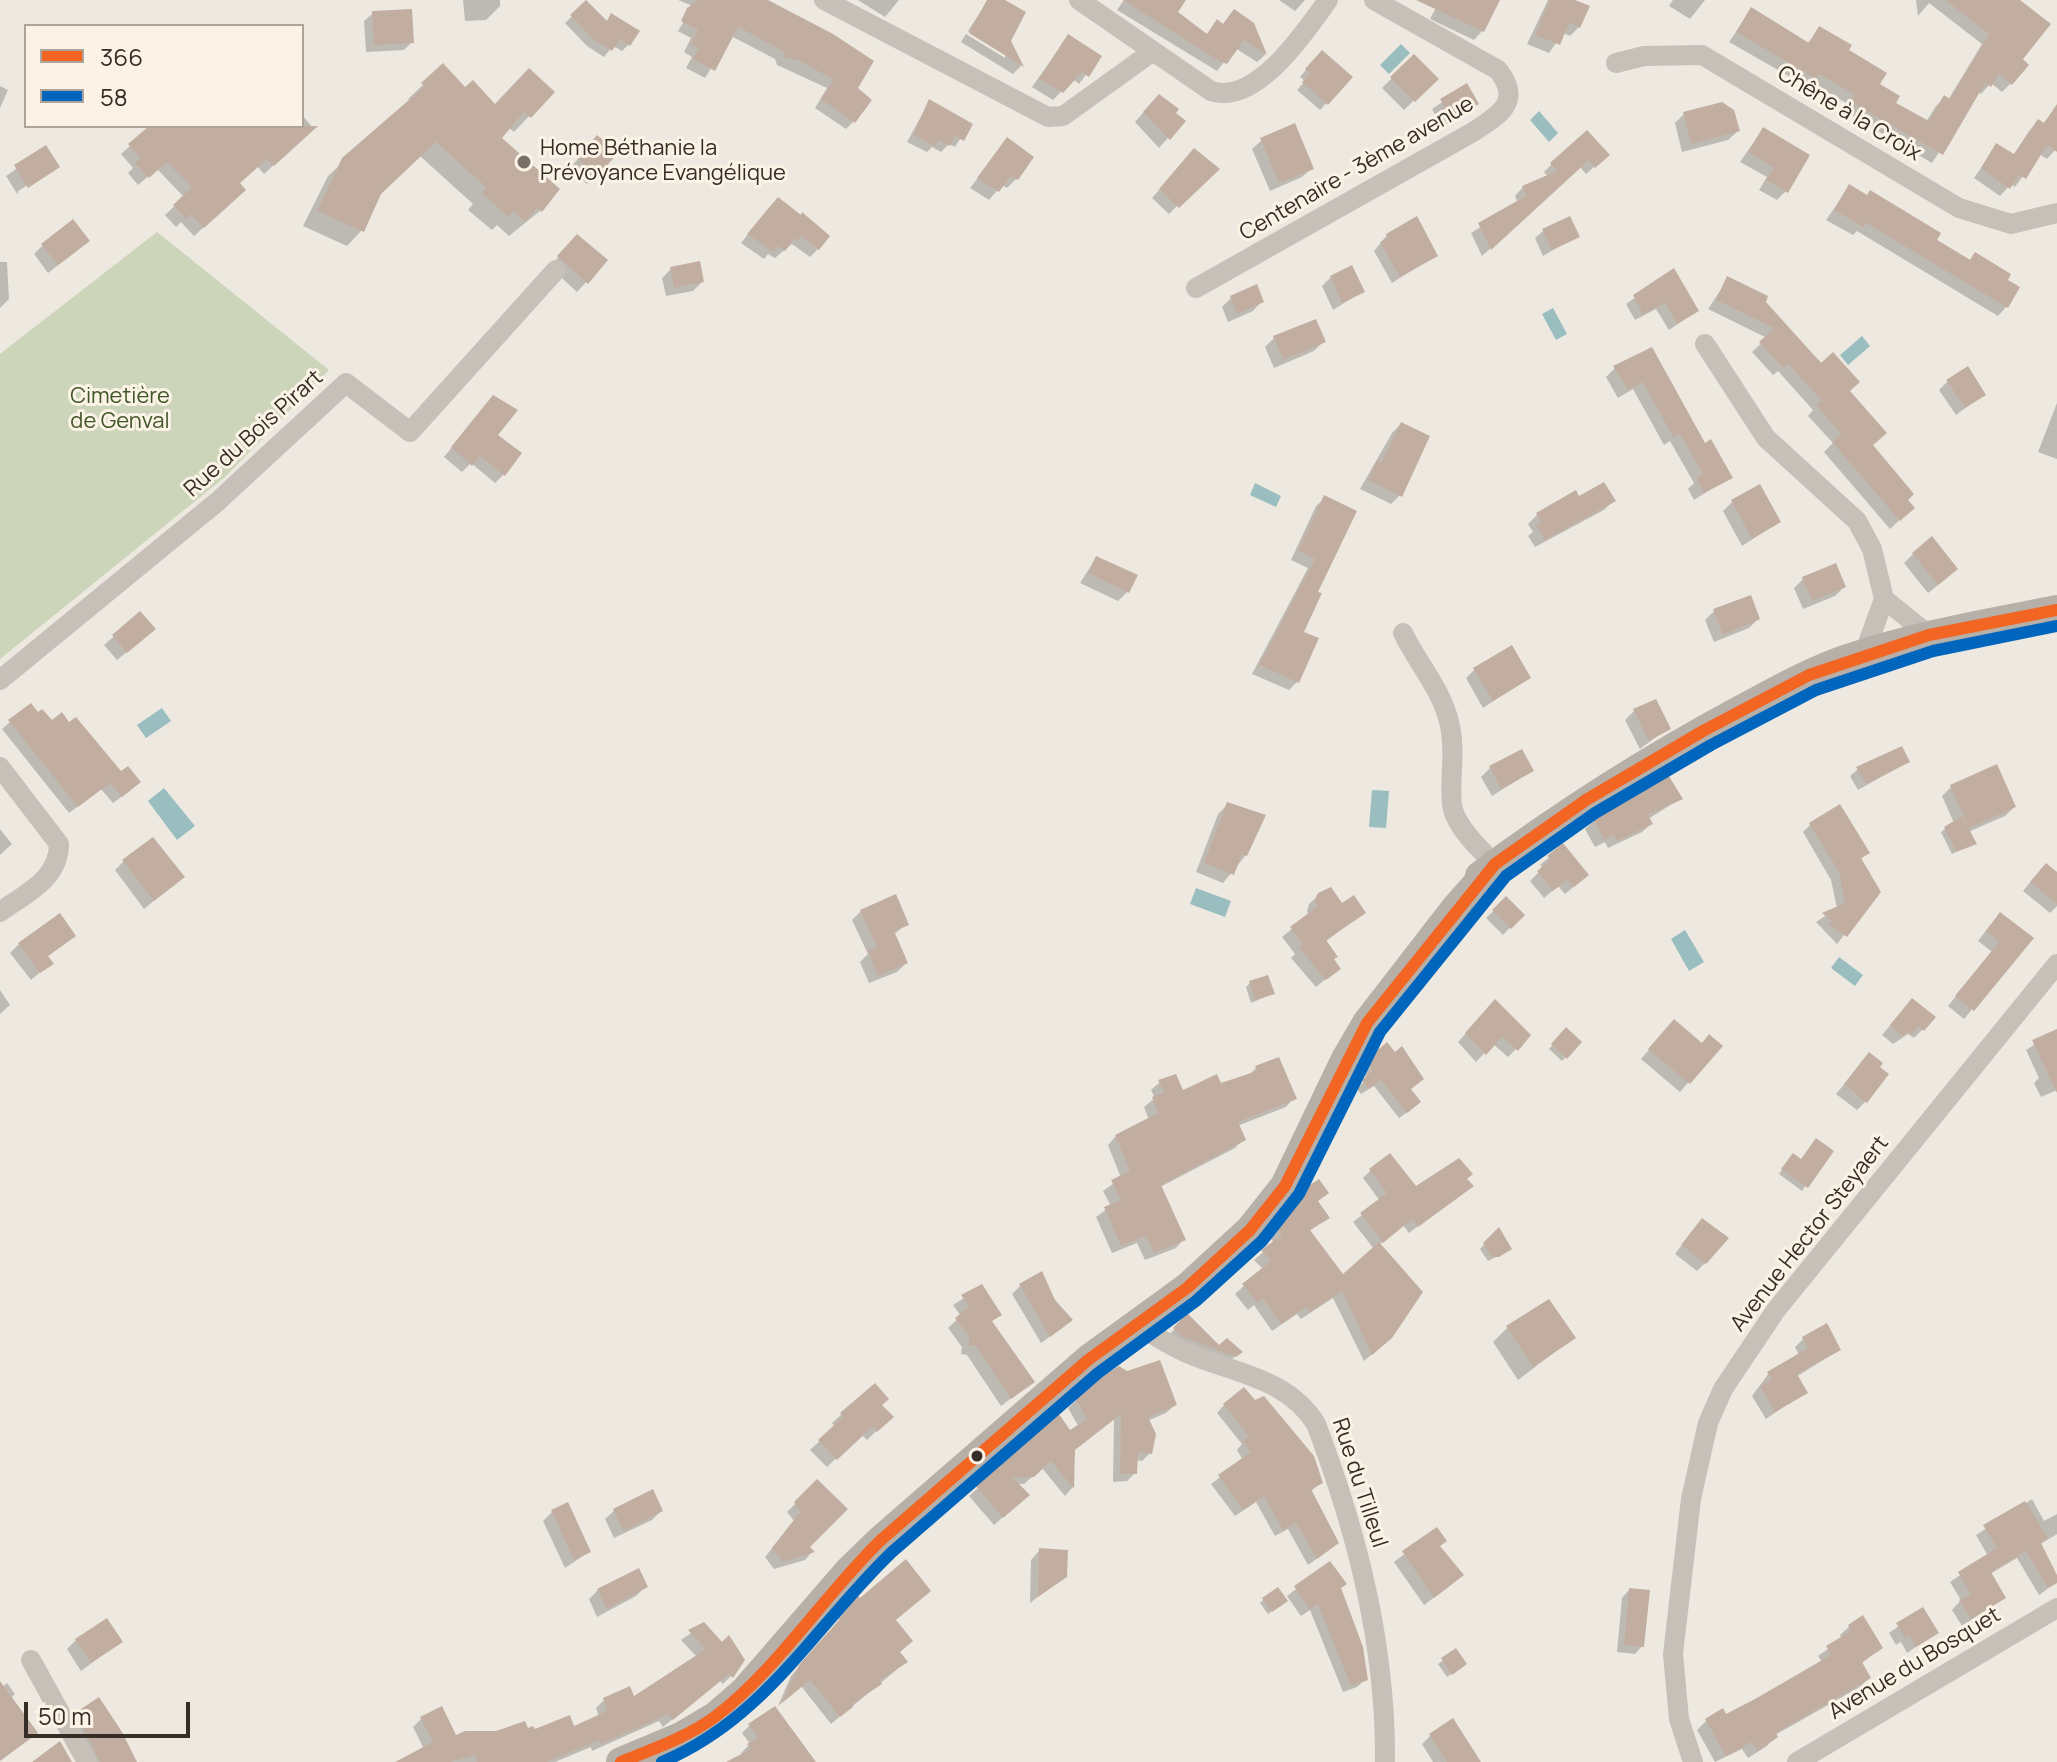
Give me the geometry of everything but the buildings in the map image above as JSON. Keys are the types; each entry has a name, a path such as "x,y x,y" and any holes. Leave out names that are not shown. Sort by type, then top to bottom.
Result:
{"main road":[{"path":"621,1762 683,1736 715,1717 745,1691 849,1571 881,1540 1088,1360 1137,1324 1214,1245 1267,1181 1292,1139 1338,1037 1372,988 1473,881 1586,800 1783,688 1864,654 1929,635 2057,610"}],"street":[{"path":"824,0 1048,117 1063,116 1152,52"},
{"path":"1079,0 1211,91 1232,94 1248,87 1270,69 1301,36 1328,0"},
{"name":"Centenaire - 3ème avenue","path":"1196,288 1473,132 1498,115 1508,102 1509,84 1498,70 1374,0"},
{"name":"Chêne à la Croix","path":"1616,63 1644,56 1702,55 1959,208 2011,224 2057,213"},
{"name":"Rue du Bois Pirart","path":"0,680 217,502 346,383 410,432 556,270"},
{"path":"1705,344 1766,438 1857,521 1872,549 1884,599 1864,654"},
{"path":"1884,599 1929,635"},
{"path":"1403,633 1437,690 1450,723 1455,755 1452,807 1476,846 1495,864"},
{"path":"0,767 59,844 59,859 50,876 0,912"},
{"name":"Avenue Hector Steyaert","path":"1693,1762 1679,1719 1673,1654 1693,1490 1708,1423 1723,1389 1776,1310 2057,964"},
{"name":"Rue du Tilleul","path":"1137,1324 1188,1354 1285,1390 1304,1404 1316,1424 1366,1586 1386,1715 1385,1762"},
{"name":"Avenue du Bosquet","path":"1797,1762 2057,1608"},
{"path":"31,1660 87,1762"}],"green space":[{"name":"Cimetière de Genval","path":"157,232 329,370 225,477 0,659 0,354"}],"water":[{"path":"1401,44 1410,53 1389,74 1380,65"},
{"path":"1539,111 1558,133 1549,142 1530,120"},
{"path":"1553,308 1567,334 1556,340 1542,314"},
{"path":"1862,336 1870,346 1848,365 1840,355"},
{"path":"1255,483 1281,496 1276,507 1250,495"},
{"path":"162,708 171,721 146,738 137,725"},
{"path":"164,788 195,826 177,840 148,801"},
{"path":"1372,790 1389,791 1386,828 1369,827"},
{"path":"1196,888 1231,901 1225,917 1190,904"},
{"path":"1685,930 1704,962 1689,971 1671,939"},
{"path":"1839,957 1863,975 1855,986 1831,968"}],"transit line":[{"name":"366","path":"621,1762 694,1730 738,1698 881,1540 1088,1360 1187,1288 1250,1230 1285,1186 1367,1023 1495,864 1586,800 1703,731 1809,675 1929,635 2057,610"},
{"name":"58","path":"662,1762 698,1744 730,1722 786,1669 892,1552 1098,1373 1196,1301 1262,1241 1299,1194 1380,1032 1506,876 1595,813 1711,745 1816,690 1933,651 2057,626"}],"place":[{"name":"Home Béthanie la Prévoyance Evangélique","path":"524,162"}]}
